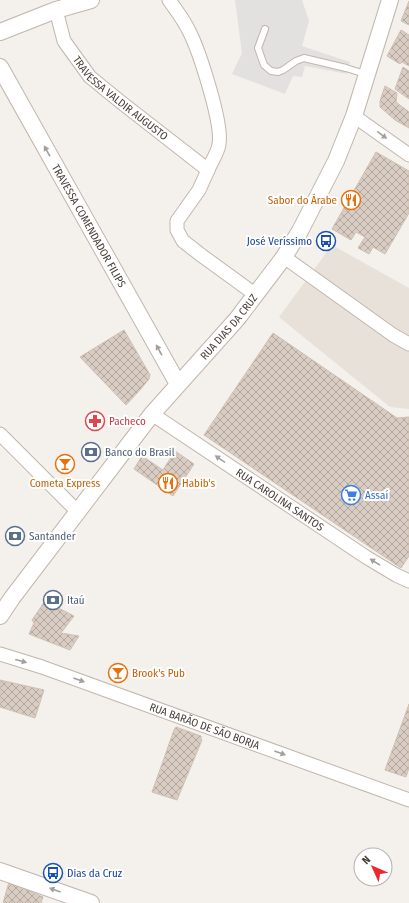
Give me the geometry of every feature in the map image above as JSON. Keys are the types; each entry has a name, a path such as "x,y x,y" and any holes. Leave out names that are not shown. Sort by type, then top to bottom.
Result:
{"street":[{"path":"0,32 56,10 91,0"},
{"path":"169,0 189,30 197,48 214,106 218,127 219,144 199,190 177,221 177,230 184,241 201,255 256,295"},
{"name":"RUA DIAS DA CRUZ","path":"0,616 77,511 152,414 237,319 284,257 300,231 336,162 354,116 390,0"},
{"name":"TRAVESSA VALDIR AUGUSTO","path":"56,10 64,41 90,77 122,104 208,170"},
{"name":"TRAVESSA COMENDADOR FILIPS","path":"0,67 178,384"},
{"path":"354,116 409,155"},
{"path":"284,257 409,344"},
{"name":"RUA CAROLINA SANTOS","path":"152,414 366,557 409,581"},
{"path":"0,434 77,511"},
{"name":"RUA BARÃO DE SÃO BORJA","path":"0,654 42,667 409,800"},
{"path":"0,870 91,903"}],"lane":[{"path":"265,29 258,48 264,65 271,71 278,72 304,58 346,68 367,75"}],"shaded area":[{"path":"235,0 302,0 309,21 302,46 350,62 347,74 305,66 302,77 293,76 285,94 232,74 242,53"},
{"path":"332,245 409,288 409,409 390,407 279,317"}],"building":[{"path":"409,1 409,25 401,21"},
{"path":"401,30 409,35 409,66 402,62 400,64 387,56"},
{"path":"403,67 409,71 409,99 395,89"},
{"path":"385,86 397,93 396,102 409,112 409,128 395,120 380,107 380,101"},
{"path":"376,152 409,171 409,213 385,254 373,247 369,254 358,248 365,237 356,232 351,240 332,229"},
{"path":"124,330 150,375 149,379 126,405 80,357"},
{"name":"Assaí","path":"273,333 397,418 409,417 409,556 401,568 204,435"},
{"name":"Habib's","path":"175,451 194,464 173,496 134,469 142,456 163,470"},
{"path":"45,601 74,616 61,633 79,636 70,650 29,634 34,623 32,620"},
{"path":"0,680 44,690 35,718 0,707"},
{"path":"409,704 409,768 406,777 385,770"},
{"path":"176,727 201,736 202,740 177,800 152,792"},
{"path":"9,882 43,897 41,903 3,903"}],"place":[{"name":"Sabor do Árabe","path":"351,200"},
{"name":"José Veríssimo","path":"326,241"},
{"name":"Pacheco","path":"95,421"},
{"name":"Banco do Brasil","path":"91,452"},
{"name":"Cometa Express","path":"65,464"},
{"name":"Habib's","path":"168,483"},
{"name":"Assaí","path":"351,495"},
{"name":"Santander","path":"15,536"},
{"name":"Itaú","path":"53,600"},
{"name":"Brook's Pub","path":"118,673"},
{"name":"Dias da Cruz","path":"53,873"}]}
